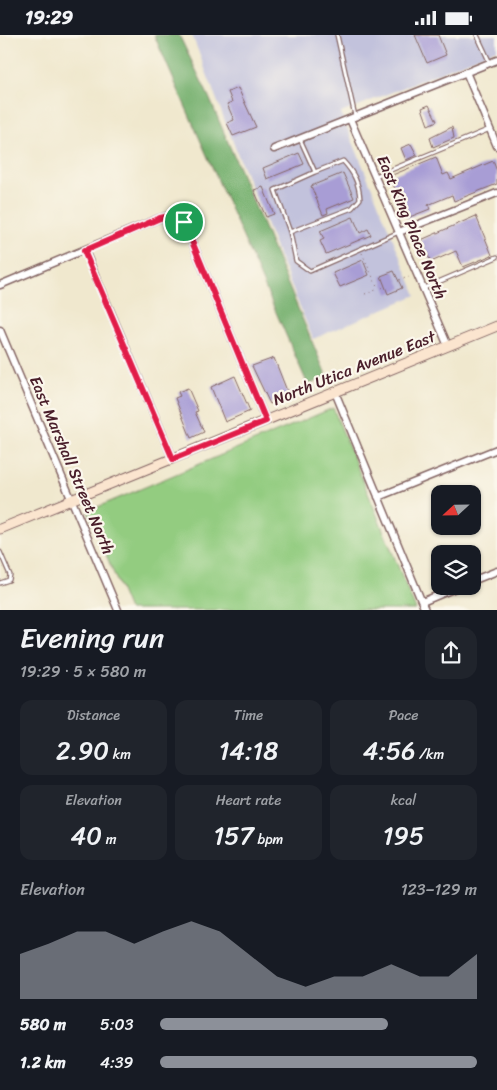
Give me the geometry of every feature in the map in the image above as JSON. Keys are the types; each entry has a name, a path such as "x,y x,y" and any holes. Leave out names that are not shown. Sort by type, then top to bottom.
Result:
{"main road":[{"name":"North Utica Avenue East","path":"0,529 497,326"}],"street":[{"path":"274,149 497,60"},
{"path":"466,72 497,146"},
{"name":"East King Place North","path":"353,118 375,177 448,346"},
{"path":"399,232 497,193"},
{"path":"0,285 160,218 174,215 184,222 266,421"},
{"path":"84,251 173,459"},
{"name":"East Marshall Street North","path":"0,330 118,610"},
{"path":"335,393 425,610"},
{"path":"378,497 497,449"},
{"path":"481,577 497,571"},
{"path":"422,602 439,595"}],"lane":[{"path":"337,35 353,118"},
{"path":"477,35 490,63"},
{"path":"375,177 490,129"},
{"path":"300,139 315,172"},
{"path":"290,232 352,208 360,199 359,187 353,171 343,161 275,190 290,232 296,261 310,271 399,232"},
{"path":"423,288 497,257"},
{"path":"0,552 10,575 9,580 0,583"}],"path":[{"path":"360,249 377,290 365,294"},
{"path":"398,280 411,276"}],"shaded area":[{"path":"192,35 497,35 497,49 341,113 416,295 313,339 238,155"}],"green space":[{"path":"154,35 179,35 209,97 327,377 308,385"},
{"path":"333,408 416,610 129,610 88,511"}],"building":[{"path":"415,35 438,35 446,55 427,63"},
{"path":"238,88 256,127 233,136 227,123 234,120 227,104 232,102 228,92"},
{"path":"429,105 437,121 428,125 422,108"},
{"path":"452,127 454,138 433,147 430,138"},
{"path":"411,144 417,155 406,160 401,148"},
{"path":"299,153 304,164 267,179 263,168"},
{"path":"436,157 443,175 448,173 451,179 493,161 497,171 497,184 454,201 452,195 428,205 430,209 407,218 390,176"},
{"path":"343,173 354,198 327,209 328,213 323,215 311,186"},
{"path":"263,187 274,214 266,217 254,190"},
{"path":"476,216 492,255 463,267 456,251 431,262 421,240"},
{"path":"353,217 360,233 368,229 371,235 326,254 320,241 324,239 320,231"},
{"path":"363,260 369,275 340,287 333,273"},
{"path":"394,271 402,288 388,294 381,276"},
{"path":"274,358 289,396 270,404 252,366"},
{"path":"235,376 250,411 225,422 211,387"},
{"path":"188,388 198,411 195,412 204,432 191,438 175,398 180,396 178,392"}],"route":[{"path":"174,215 180,217 184,222 266,421 173,459 84,251 160,218 174,215"}]}
